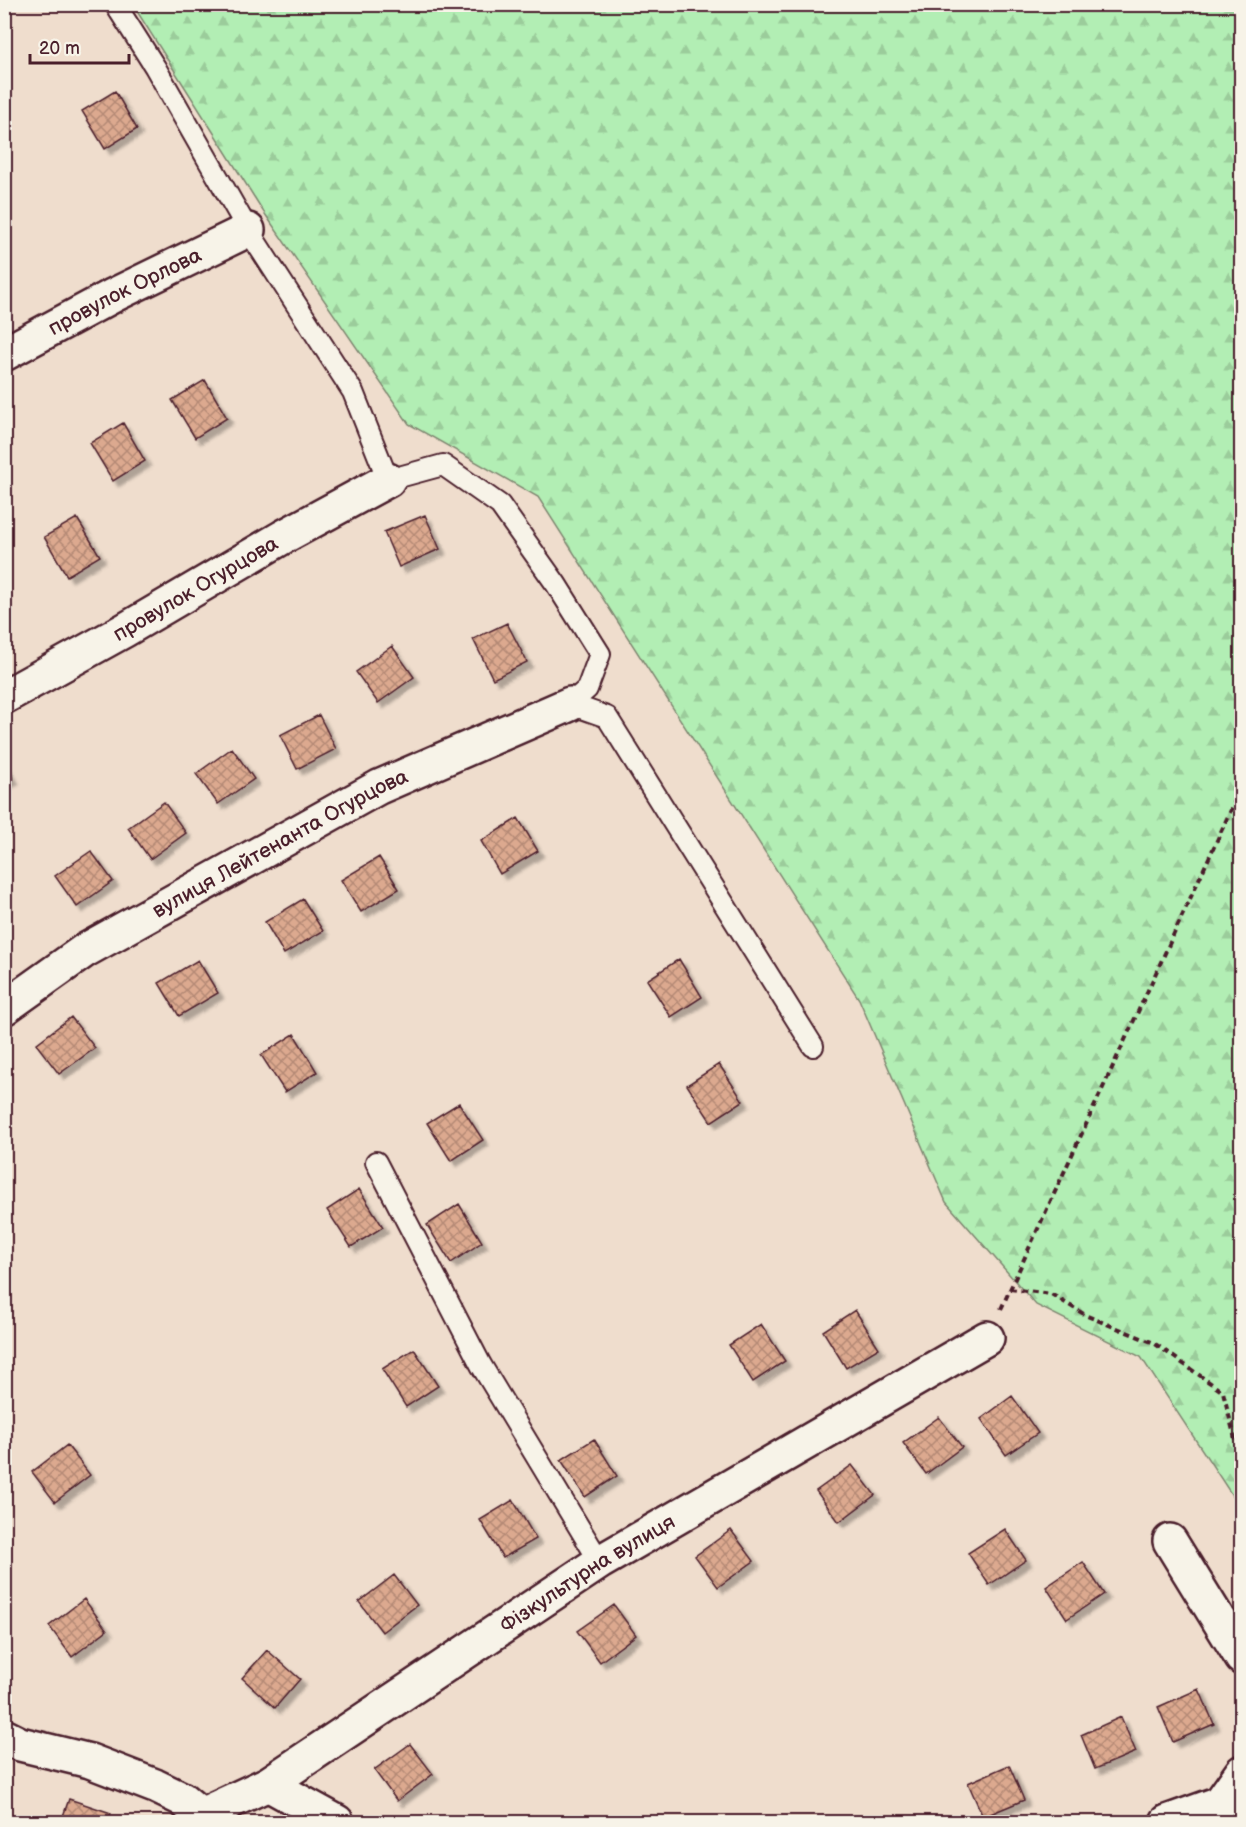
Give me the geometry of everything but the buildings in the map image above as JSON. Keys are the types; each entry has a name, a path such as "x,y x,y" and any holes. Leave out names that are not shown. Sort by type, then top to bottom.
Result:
{"street":[{"name":"провулок Орлова","path":"4,354 114,296 248,230"},
{"name":"провулок Огурцова","path":"4,697 125,630 283,537 388,480"},
{"name":"вулиця Лейтенанта Огурцова","path":"4,1008 84,951 379,787 570,704"},
{"name":"Фізкультурна вулиця","path":"198,1819 268,1784 600,1562 987,1338"},
{"path":"1170,1541 1242,1658"},
{"path":"4,1736 20,1744 90,1761 155,1786 183,1799 198,1819"},
{"path":"1167,1822 1220,1803 1242,1772"},
{"path":"268,1784 336,1822"}],"lane":[{"path":"115,4 155,67 248,230 353,392 388,480 444,465 500,505 556,585 600,654 587,689 570,704 607,717 813,1046"},
{"path":"376,1162 481,1365 600,1562"}],"path":[{"path":"987,1338 1242,786"},
{"path":"1010,1289 1051,1294 1087,1316 1154,1343 1222,1392 1242,1466"}],"green space":[{"path":"133,5 1241,5 1241,1509 1141,1357 1036,1305 946,1202 859,999 538,497 409,424 263,211"},
{"path":"1220,1803 1241,1812 1241,1822 1189,1822"}]}
